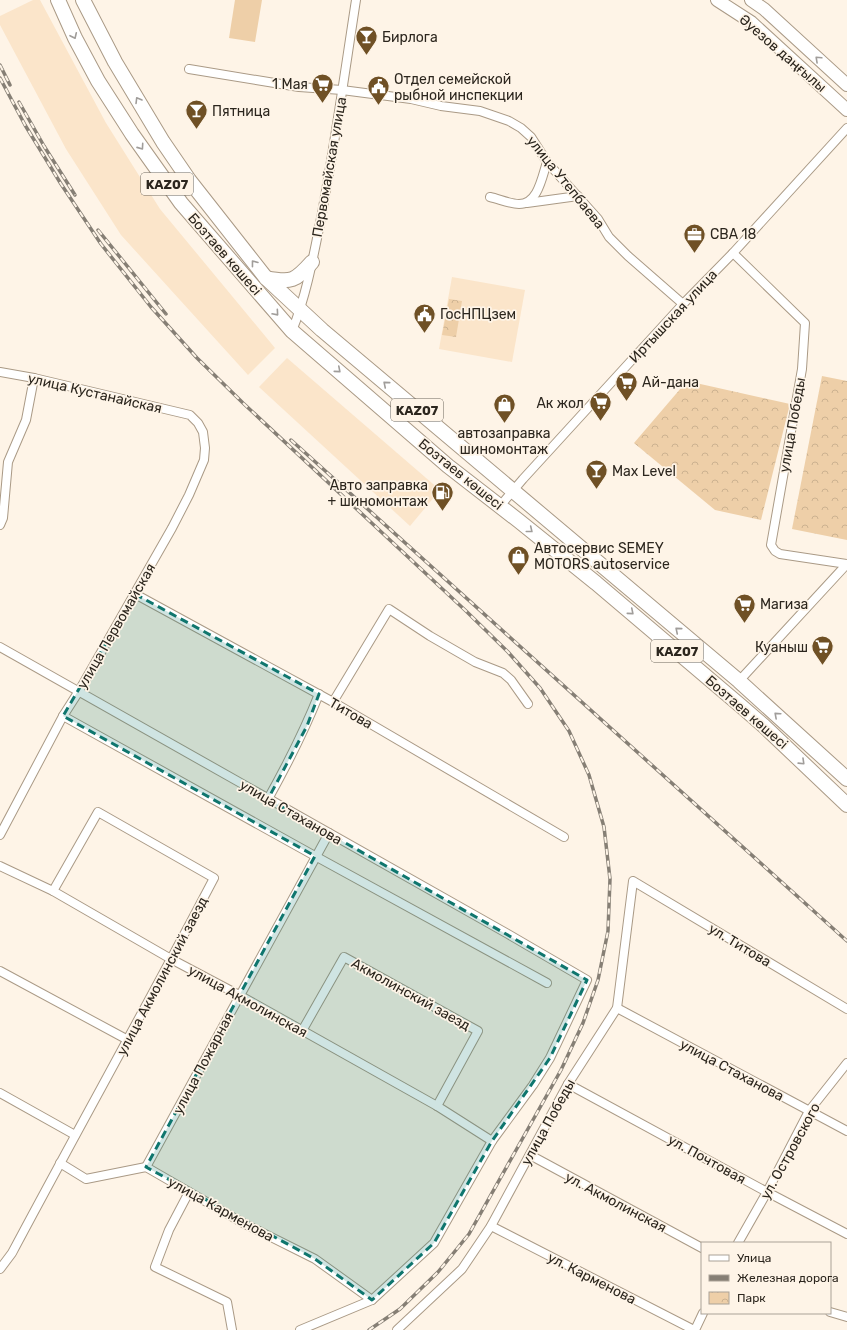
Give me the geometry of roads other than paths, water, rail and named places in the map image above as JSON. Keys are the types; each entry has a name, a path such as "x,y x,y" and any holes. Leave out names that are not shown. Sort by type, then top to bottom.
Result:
{"highway":[{"name":"Бозтаев көшесі","path":"58,0 75,38 98,81 181,203 292,331 448,466 601,587 764,726 847,805"},
{"name":"Бозтаев көшесі","path":"84,0 115,62 163,142 189,180 266,278 322,330 739,681 847,779"},
{"path":"266,278 282,281 291,280 299,276 312,262"}],"main road":[{"name":"Әуезов даңғылы","path":"717,0 751,22 847,110"},
{"name":"Әуезов даңғылы","path":"751,0 764,9 847,85"}],"street":[{"name":"Первомайская улица","path":"292,331 301,310 331,164 356,0"},
{"name":"улица Утепбаева","path":"189,69 299,87 342,90 480,111 502,119 520,128 531,137 548,162 598,219 609,237 683,304"},
{"name":"Иртышская улица","path":"500,506 683,304 733,253 847,128"},
{"path":"526,203 537,192 548,162"},
{"path":"490,197 518,204 578,196"},
{"name":"улица Победы","path":"733,253 805,323 802,369 772,545 775,551 780,554 847,564"},
{"name":"улица Кустанайская","path":"0,372 34,378 190,415"},
{"path":"0,525 3,518 8,462 26,420 34,378"},
{"name":"улица Первомайская","path":"0,835 63,716 135,594 189,496 204,460 206,448 203,432 198,423 190,415"},
{"path":"739,681 847,564"},
{"name":"Титова","path":"135,594 319,694 564,837"},
{"path":"333,702 389,609 430,636 475,662 503,673 511,680 528,704"},
{"name":"улица Стаханова","path":"0,647 586,979 587,982 550,1058 533,1085 492,1141"},
{"path":"268,799 296,749 307,726 319,694"},
{"path":"63,716 547,983"},
{"name":"улица Акмолинский заезд","path":"0,1269 12,1253 214,878 98,812 53,891"},
{"name":"улица Пожарная","path":"146,1167 315,856 329,834"},
{"name":"улица Акмолинская","path":"0,866 53,891 171,960 239,995 437,1106 492,1141"},
{"name":"улица Победы","path":"397,1330 462,1269 491,1226 568,1084 617,1008 633,882"},
{"name":"ул. Титова","path":"633,882 847,1009"},
{"name":"Акмолинский заезд","path":"302,1031 344,957 478,1031 437,1106"},
{"path":"0,971 128,1040"},
{"name":"улица Стаханова","path":"617,1008 847,1131"},
{"name":"ул. Островского","path":"739,1242 767,1192 809,1111 847,1063"},
{"name":"ул. Почтовая","path":"568,1084 847,1234"},
{"path":"0,1093 75,1135"},
{"path":"300,1330 372,1300 434,1244 492,1141"},
{"name":"ул. Акмолинская","path":"530,1155 701,1247"},
{"path":"60,1163 86,1179 146,1167"},
{"name":"улица Карменова","path":"146,1167 243,1223 315,1259 372,1300"},
{"path":"189,1192 169,1230 155,1267 227,1302 232,1330"},
{"name":"ул. Карменова","path":"491,1226 695,1330"},
{"path":"831,1312 847,1317"},
{"path":"695,1330 703,1314"}],"railway":[{"path":"0,65 10,85"},
{"path":"0,78 25,125 61,184 101,244 151,307 197,358 243,403 508,652 540,688 569,731 589,775 604,827 610,879 608,931 598,980 583,1023 561,1070 469,1234 438,1272 400,1309 369,1330"},
{"path":"19,102 44,146 75,195"},
{"path":"98,230 166,314"},
{"path":"291,440 847,941"}],"place":[{"name":"Бирлога","path":"366,56"},
{"name":"1 Мая","path":"323,104"},
{"name":"Отдел семейской рыбной инспекции","path":"379,106"},
{"name":"Пятница","path":"196,130"},
{"name":"СВА 18","path":"694,254"},
{"name":"ГосНПЦзем","path":"425,334"},
{"name":"Ай-дана","path":"626,402"},
{"name":"Ак жол","path":"600,422"},
{"name":"автозаправка шиномонтаж","path":"504,424"},
{"name":"Max Level","path":"596,490"},
{"name":"Авто заправка + шиномонтаж","path":"443,512"},
{"name":"Автосервис SEMEY MOTORS autoservice","path":"519,576"},
{"name":"Магиза","path":"744,624"},
{"name":"Куаныш","path":"823,666"}]}
